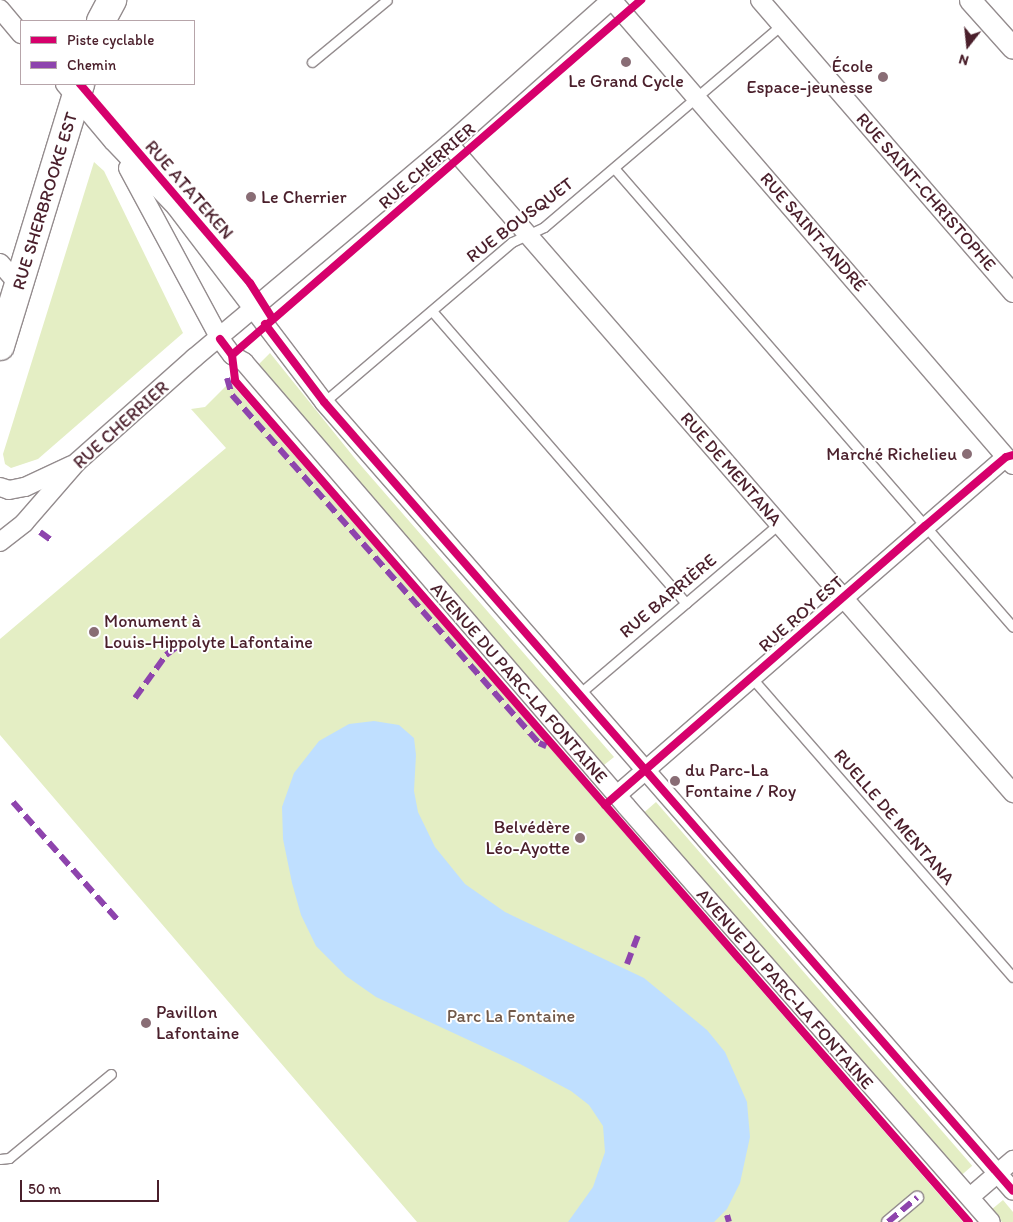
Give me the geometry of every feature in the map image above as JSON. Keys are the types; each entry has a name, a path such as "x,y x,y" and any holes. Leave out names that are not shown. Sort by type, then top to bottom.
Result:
{"main road":[{"path":"102,20 112,0"},
{"name":"RUE SHERBROOKE EST","path":"0,346 20,286 74,88"}],"street":[{"name":"RUE SAINT-ANDRÉ","path":"611,0 1009,461"},
{"name":"RUE CHERRIER","path":"0,542 34,512 77,462 254,308 449,144 611,0"},
{"name":"RUE SAINT-CHRISTOPHE","path":"760,0 1013,293"},
{"path":"970,0 1013,48"},
{"path":"0,9 20,33"},
{"name":"AVENUE DU PARC-LA FONTAINE","path":"74,88 113,141 155,213 220,338 232,355 251,370 617,794 991,1222"},
{"name":"AVENUE DU PARC-LA FONTAINE","path":"113,141 176,207 324,402 1013,1192"},
{"name":"RUE DE MENTANA","path":"449,144 1013,793"},
{"path":"0,263 20,286"},
{"name":"RUE ROY EST","path":"617,794 925,526 1009,461"},
{"path":"0,487 9,490 25,487 77,462"},
{"path":"970,1197 1013,1160"},
{"path":"888,1222 917,1198"}],"lane":[{"path":"312,62 387,0"},
{"name":"RUE BOUSQUET","path":"324,402 512,242 544,227 781,25"},
{"path":"614,168 1013,627"},
{"path":"432,311 686,603"},
{"name":"RUE BARRIÈRE","path":"579,694 779,524"},
{"name":"RUELLE DE MENTANA","path":"751,677 1013,977"},
{"path":"0,1159 8,1158 111,1074"}],"green space":[{"path":"94,162 104,171 183,333 38,459 11,468 5,464 3,454"},
{"path":"270,353 357,461 614,757 604,765 299,414 259,364"},
{"name":"Parc La Fontaine","path":"230,382 963,1222 417,1222 0,735 0,639 226,448 191,409 205,407"},
{"path":"656,802 972,1166 959,1177 643,813"},
{"path":"1003,1200 1013,1212 1013,1222 1002,1222 991,1210"}],"water":[{"path":"374,721 399,725 414,738 416,755 414,791 418,812 435,847 465,884 505,912 644,978 707,1030 725,1052 747,1102 750,1137 740,1183 727,1209 714,1222 568,1222 593,1187 605,1152 603,1126 589,1105 571,1091 520,1064 376,997 346,976 316,946 301,915 292,883 283,839 282,807 294,773 319,741 349,724"}],"marked path":[{"path":"227,378 232,395 539,743 546,746"},
{"path":"40,532 51,540"},
{"path":"135,698 166,655 178,646"},
{"path":"13,802 117,919"},
{"path":"627,964 639,933"},
{"path":"888,1222 917,1198"},
{"path":"727,1215 729,1222"}],"cycle path":[{"path":"232,355 641,0"},
{"name":"RUE ATATEKEN","path":"81,85 250,283 272,318"},
{"path":"265,324 324,402 1013,1191"},
{"path":"220,339 232,355 235,381 969,1222"},
{"path":"605,805 925,526 1006,457 1013,455"}],"place":[{"name":"Le Grand Cycle","path":"626,62"},
{"name":"École Espace-jeunesse","path":"883,77"},
{"name":"Le Cherrier","path":"251,197"},
{"name":"Marché Richelieu","path":"967,454"},
{"name":"Monument à Louis-Hippolyte Lafontaine","path":"94,632"},
{"name":"du Parc-La Fontaine / Roy","path":"675,781"},
{"name":"Belvédère Léo-Ayotte","path":"580,838"},
{"name":"Pavillon Lafontaine","path":"146,1023"}]}
